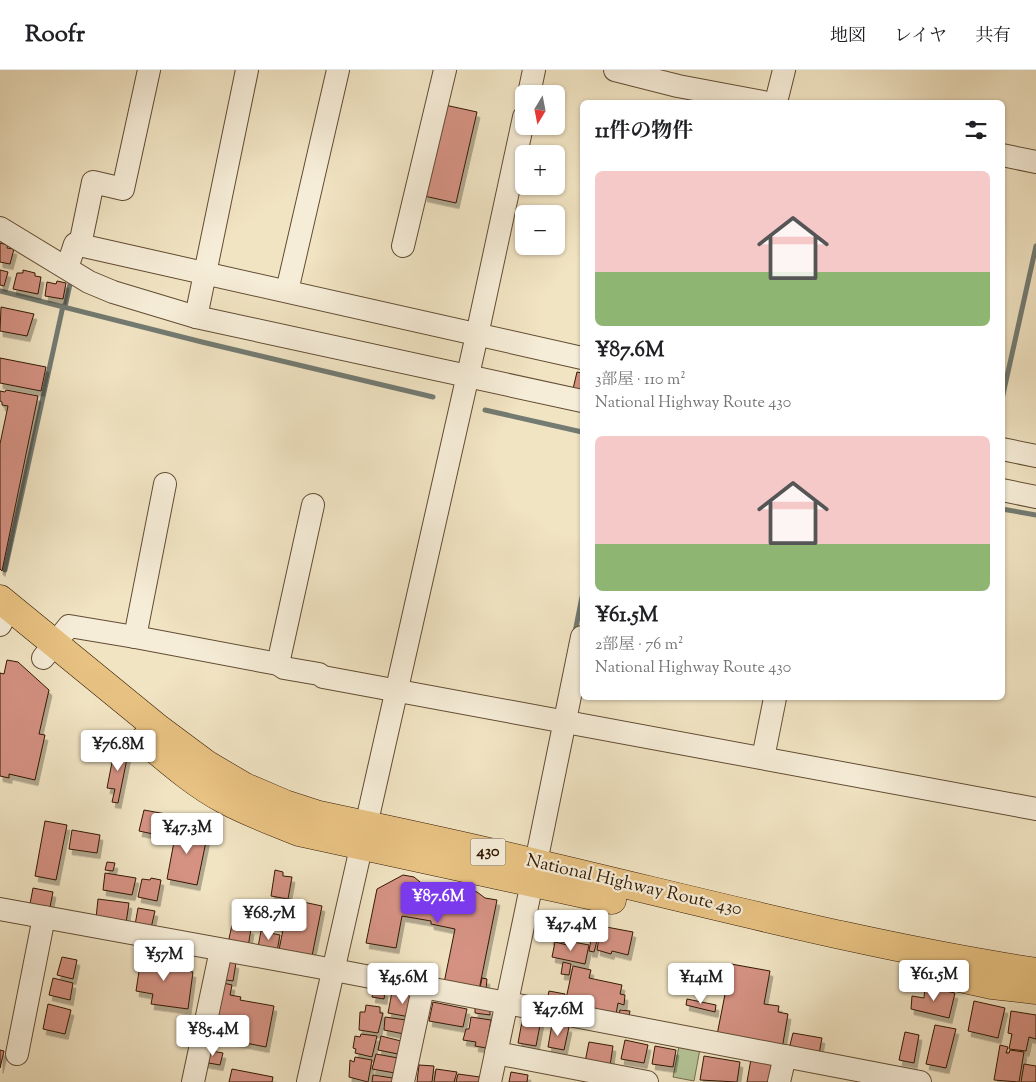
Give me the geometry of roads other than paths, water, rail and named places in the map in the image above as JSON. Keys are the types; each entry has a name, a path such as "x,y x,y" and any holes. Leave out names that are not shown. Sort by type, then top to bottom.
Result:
{"highway":[{"name":"National Highway Route 430","path":"2,612 49,651 206,764 246,787 285,804 318,815 364,836 534,873 992,985 1036,990"},
{"name":"National Highway Route 430","path":"534,873 737,911 969,962 1036,972"}],"street":[{"path":"80,245 93,182 123,189 149,70"},
{"path":"196,317 201,275 247,70"},
{"path":"287,292 338,70"},
{"path":"403,246 445,70"},
{"path":"531,85 534,70"},
{"path":"615,70 676,94 741,100"},
{"path":"776,100 784,70"},
{"path":"308,1082 477,335 520,135"},
{"path":"1005,156 1036,162"},
{"path":"3,232 89,282 113,292 196,317 580,401"},
{"path":"67,268 75,244 201,275 287,292 580,358"},
{"path":"1005,450 1036,456"},
{"path":"134,636 165,484"},
{"path":"1005,491 1036,497"},
{"path":"278,664 313,505"},
{"path":"49,651 70,626 134,636 278,664 284,668 319,674 323,677 1036,808"},
{"path":"490,1082 534,873 560,720 580,645"},
{"path":"763,758 775,700"},
{"path":"0,909 334,970 785,1056 893,1080 920,1082"},
{"path":"17,1054 44,917"},
{"path":"193,1082 221,950"},
{"path":"403,1082 423,988"},
{"path":"496,1053 647,1082"},
{"path":"779,1082 785,1056"}],"waterway":[{"path":"1005,386 1036,246"},
{"path":"65,307 70,284"},
{"path":"0,291 202,342 433,397"},
{"path":"5,570 63,306"},
{"path":"485,410 580,432"},
{"path":"1005,510 1036,515"},
{"path":"575,632 580,607"}]}
